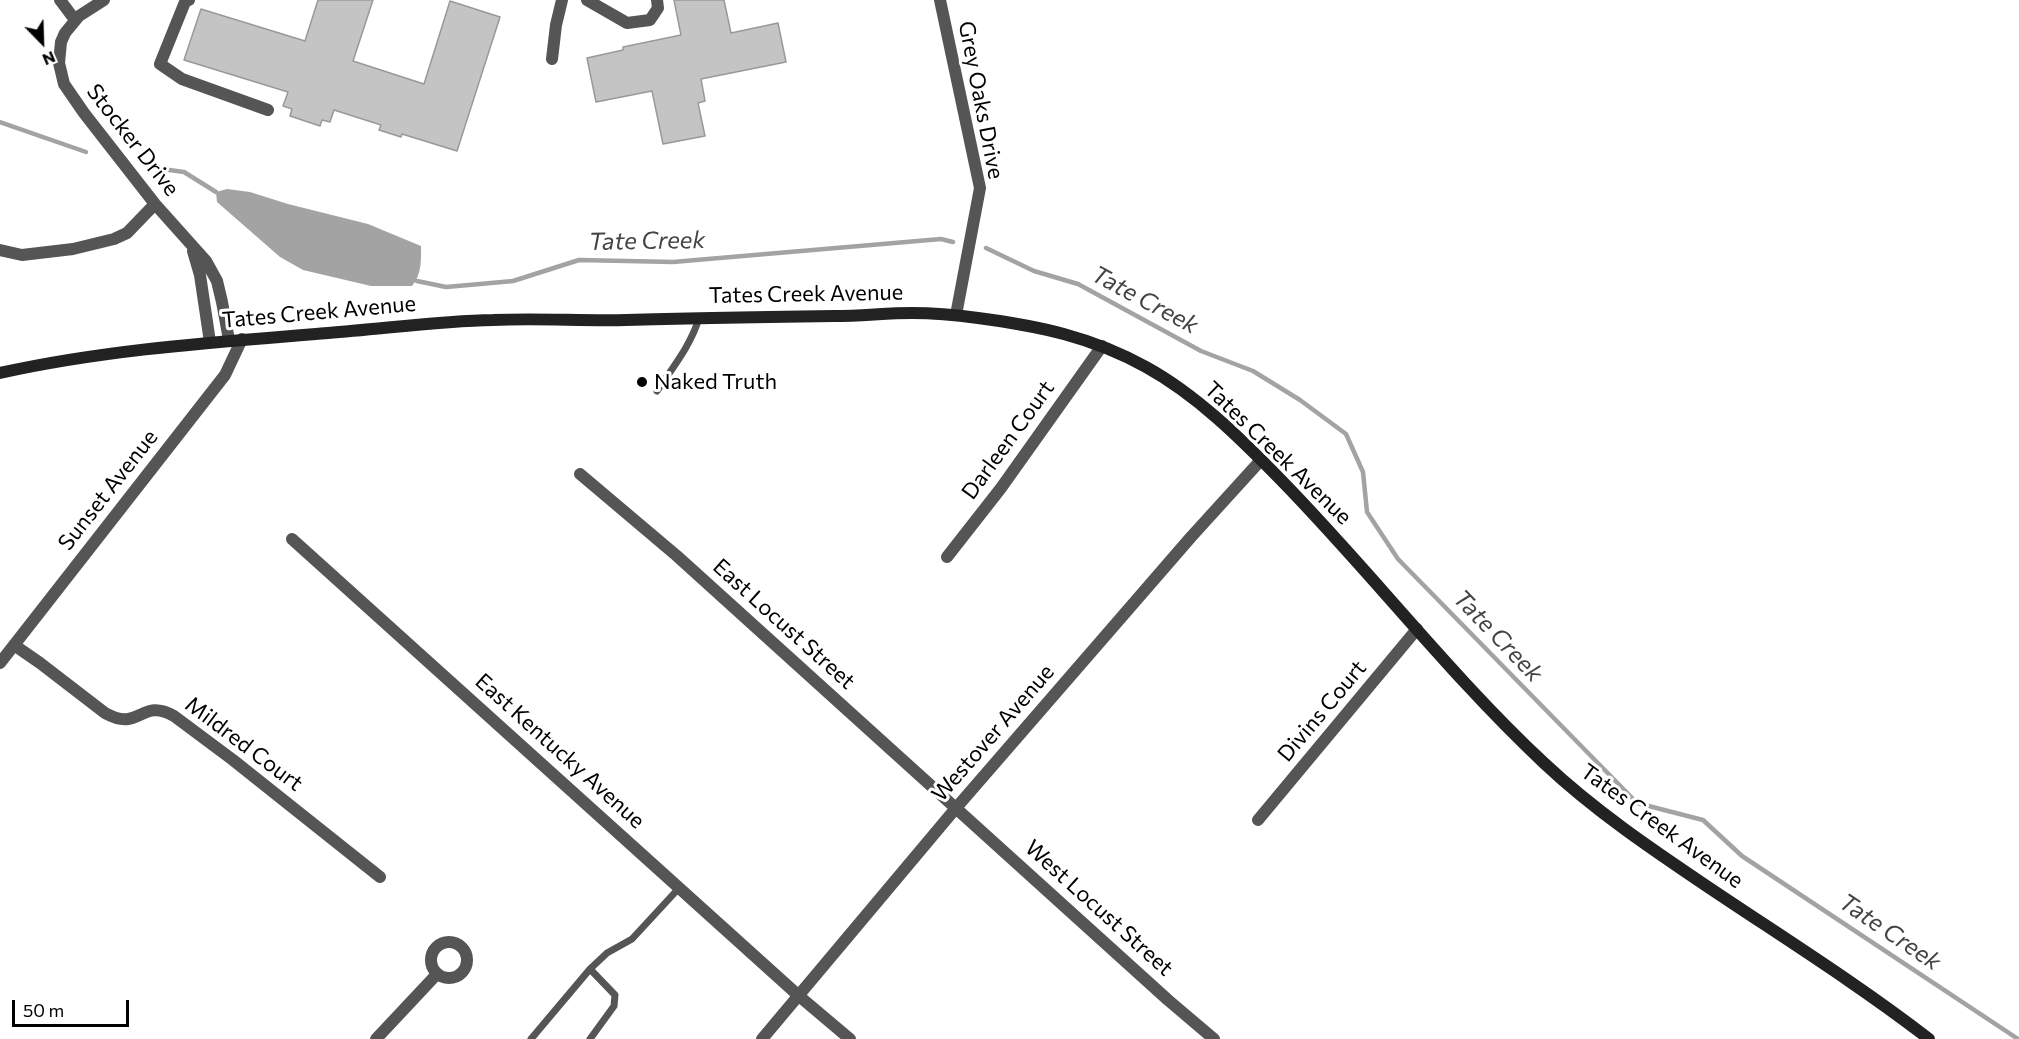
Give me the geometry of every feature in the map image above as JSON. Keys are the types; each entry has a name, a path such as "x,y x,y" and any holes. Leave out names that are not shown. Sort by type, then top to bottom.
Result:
{"main road":[{"name":"Tates Creek Avenue","path":"0,373 72,359 228,340 491,320 616,320 913,313 956,315 1044,328 1102,346 1152,370 1184,392 1261,460 1333,535 1513,733 1597,809 1653,850 1854,985 1929,1039"}],"street":[{"path":"60,0 75,20"},
{"name":"Stocker Drive","path":"104,0 88,9 65,33 61,42 59,63 64,84 155,204 206,261 217,281 228,340"},
{"path":"189,0 185,2 160,64 182,80 268,110"},
{"path":"552,59 562,0"},
{"path":"587,0 627,23 650,20 658,8 657,0"},
{"name":"Grey Oaks Drive","path":"940,0 980,188 956,315"},
{"path":"0,250 22,255 74,249 114,239 127,232 155,204"},
{"name":"Stocker Drive","path":"192,247 200,275 210,342"},
{"name":"Sunset Avenue","path":"0,663 225,375 242,339"},
{"name":"Darleen Court","path":"947,557 1001,488 1102,346"},
{"name":"Westover Avenue","path":"762,1039 956,808 1191,537 1261,460"},
{"name":"East Locust Street","path":"580,474 677,556 956,808"},
{"name":"East Kentucky Avenue","path":"292,539 799,996 850,1039"},
{"name":"Divins Court","path":"1258,820 1418,629"},
{"name":"Mildred Court","path":"14,645 116,719 127,721 154,709 174,716 233,760 380,878"},
{"name":"West Locust Street","path":"956,808 1214,1039"},
{"path":"376,1039 437,974"}],"lane":[{"path":"657,391 695,332 699,318"},
{"path":"531,1039 590,969 607,953 632,939 680,887"},
{"path":"590,969 615,995 614,1006 590,1039"}],"shaded area":[{"path":"227,189 250,192 368,224 421,246 418,277 412,286 371,286 303,270 280,257 217,202 216,192"}],"building":[{"path":"318,0 373,0 353,61 424,84 450,1 500,17 457,151 402,134 401,137 379,130 381,125 334,110 330,122 322,120 320,126 290,116 292,109 283,106 288,92 184,60 201,9 305,41"},
{"path":"674,0 724,0 731,33 778,23 786,62 701,79 705,101 698,103 705,136 663,144 652,91 596,102 587,58 623,50 623,47 681,35"}],"waterway":[{"name":"Tate Creek","path":"0,122 86,152"},
{"name":"Tate Creek","path":"162,169 184,172 216,192"},
{"name":"Tate Creek","path":"417,281 446,287 513,281 579,260 673,262 941,239 953,242"},
{"name":"Tate Creek","path":"986,248 1034,271 1078,284 1201,351 1253,371 1300,400 1346,434 1363,472 1367,512 1398,559 1637,803 1703,820 1742,856 2018,1039"}],"place":[{"name":"Naked Truth","path":"642,382"}]}
